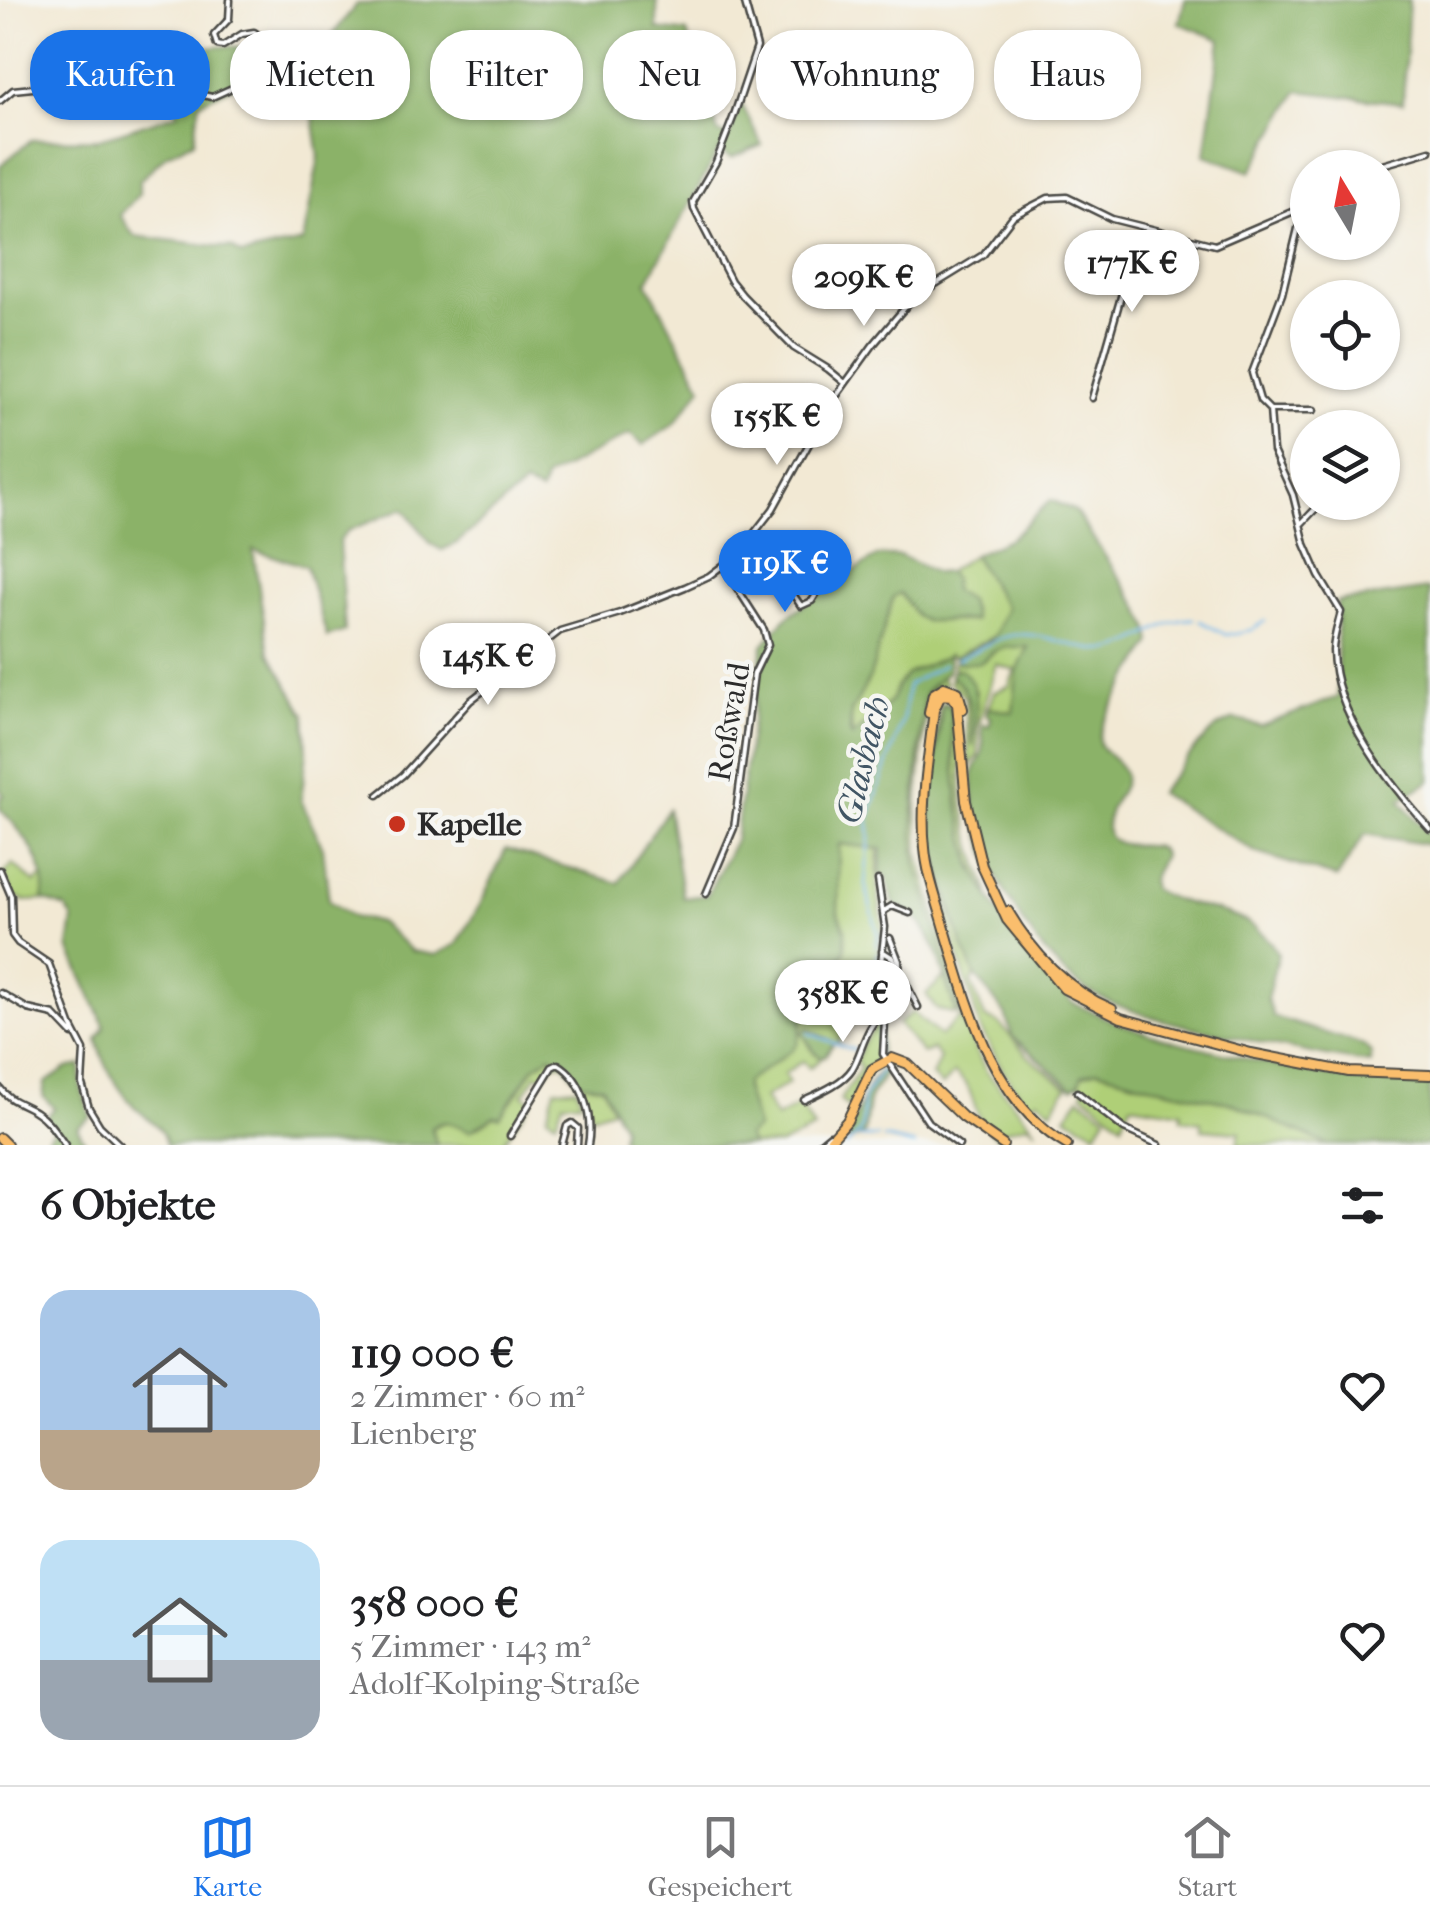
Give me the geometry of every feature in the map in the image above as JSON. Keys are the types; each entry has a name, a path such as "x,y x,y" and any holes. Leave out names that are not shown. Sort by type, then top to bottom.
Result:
{"main road":[{"path":"1067,1145 1033,1118 991,1066 970,1025 934,906 920,847 929,710 934,694 944,687 962,698 970,799 992,881 1022,933 1068,984 1123,1013 1251,1048 1366,1070 1430,1073"},
{"path":"826,1145 842,1127 871,1071 896,1058 1003,1145"},
{"path":"0,1138 7,1145"}],"street":[{"path":"0,101 14,90 83,83 110,70 116,71 124,84 184,90 206,97 222,95 259,76 272,77 294,89 317,83 318,69 285,54 257,34 242,34 223,46 215,43 214,35 230,16 230,0"},
{"path":"744,0 757,47 722,148 694,209 731,281 743,296 794,348 844,383"},
{"path":"1400,160 1430,152"},
{"path":"378,795 403,776 470,701 560,631 639,606 710,576 723,566 754,536 844,383 913,298 982,255 1013,216 1048,198 1066,197 1112,219 1216,245 1290,213"},
{"path":"1092,398 1130,265 1147,250 1152,230"},
{"path":"1291,260 1252,373 1260,400 1270,410 1274,451 1302,523 1305,544 1341,612 1333,651 1345,710 1400,795 1430,829"},
{"path":"1270,410 1290,410"},
{"path":"1302,523 1305,520"},
{"path":"754,536 801,606 812,601 830,572"},
{"name":"Roßwald","path":"706,894 734,828 754,674 768,645 764,630 723,566"},
{"path":"0,870 11,896 12,935 49,964 84,1050 82,1084 89,1108 100,1126 120,1145"},
{"path":"878,880 884,912 881,1048 928,1122 959,1145"},
{"path":"884,912 892,906 910,914"},
{"path":"890,938 900,961 900,976"},
{"path":"882,952 893,958 918,1007"},
{"path":"1,993 28,1010 54,1016 76,1036"},
{"path":"804,1100 850,1071 861,1044 878,1016 884,1014"},
{"path":"510,1136 552,1067 558,1064 564,1066 582,1097 591,1122 588,1145"},
{"path":"0,1088 10,1100 35,1111 48,1122 64,1145"},
{"path":"1076,1092 1124,1128 1158,1145"},
{"path":"562,1145 567,1126 572,1124 578,1128 577,1145"},
{"path":"818,1145 842,1127"}],"green space":[{"path":"657,0 657,29 664,30 603,30 603,120 714,120 718,133 729,136 741,103 762,145 731,158 719,150 647,282 702,387 674,424 643,445 630,434 546,478 540,492 524,485 457,543 442,550 431,544 404,508 347,531 339,541 345,631 327,637 306,566 253,550 269,652 305,714 307,752 301,800 323,848 329,901 353,917 379,922 412,951 435,955 457,944 506,849 619,883 668,809 683,898 707,895 735,840 763,645 785,619 878,556 901,556 936,573 947,572 953,579 953,591 969,601 974,620 925,621 916,616 900,593 893,597 870,677 851,712 850,733 852,736 891,701 907,674 949,655 948,671 927,690 924,698 913,816 915,858 961,1015 955,1010 928,935 908,912 894,905 886,876 880,876 882,849 839,844 838,913 845,930 845,951 815,999 805,1007 793,1049 746,1082 757,1128 747,1136 751,1145 631,1145 621,1139 623,1127 602,1086 579,1083 565,1061 550,1056 533,1068 500,1117 494,1116 470,1131 446,1123 431,1128 437,1145 166,1145 160,1131 131,1103 106,1065 97,1039 105,1027 69,948 73,919 66,908 43,900 39,863 26,839 0,809 0,798 4,795 0,790 0,166 31,140 99,139 157,120 197,120 194,141 167,154 139,181 139,194 120,215 134,236 232,248 242,255 303,242 319,157 314,120 410,120 410,30 336,30 357,4"},
{"path":"1185,0 1409,0 1403,103 1298,91 1251,172 1205,155 1221,40 1179,23"},
{"path":"230,46 230,88 210,97 210,48"},
{"path":"1051,500 1075,511 1137,604 1152,642 1110,710 1099,736 1103,750 1120,766 1124,776 1110,810 1108,833 1119,843 1158,847 1163,855 1151,880 1153,889 1237,917 1266,937 1278,954 1267,999 1274,1017 1364,1045 1371,1053 1371,1063 1183,1025 1103,999 1072,980 1049,957 1004,890 980,834 973,774 983,750 983,724 989,726 991,718 986,715 988,708 1013,712 1017,672 1028,647 1006,647 992,652 980,663 960,663 954,657 993,639 1006,608 973,555 1011,538"},
{"path":"973,555 1006,608 996,635 954,657 949,655 897,686 891,701 852,737 851,712 870,677 893,597 899,593 925,621 973,621 971,606 953,591 953,579 947,572"},
{"path":"1429,589 1430,781 1400,800 1430,836 1430,845 1365,834 1337,878 1257,853 1159,793 1217,727 1234,719 1261,726 1338,697 1337,602"},
{"path":"1026,645 1013,713 988,708 994,692 1009,686 1015,670 996,664 979,724 978,757 969,765 965,698 950,682 951,677 968,698 973,746 976,691 957,669 953,670 954,661 980,663 999,649"},
{"path":"960,669 968,676 975,694 973,747 968,699 965,690 951,677 953,670"},
{"path":"941,676 946,683 930,692 927,706 917,807 919,855 967,1023 961,1015 918,873 913,835 924,698"},
{"path":"949,702 960,735 967,824 989,892 986,893 976,871 963,825 950,707 932,792 937,863 975,975 971,983 985,1018 999,1023 1029,1057 1067,1087 1052,1110 1037,1099 1030,1107 1004,1072 980,1028 931,865 927,830 939,708 941,703"},
{"path":"949,704 958,804 972,867 1014,938 1073,1003 1117,1023 1173,1041 1282,1067 1355,1080 1430,1083 1430,1145 1329,1145 1232,1103 1098,1070 1082,1075 1079,1084 1072,1088 1012,1036 1005,1014 975,975 962,944 932,841 932,789 943,705"},
{"path":"839,844 879,849 883,1011 867,1009 841,1035 838,1044 807,1028 802,1033 814,1053 825,1056 809,1068 803,1061 784,1074 789,1083 764,1098 776,1118 800,1105 814,1129 780,1145 751,1145 746,1136 757,1127 746,1082 793,1049 805,1007 821,990 845,951 845,930 838,913"},
{"path":"13,864 35,883 44,875 47,881 43,900 24,901 12,895 4,874"},
{"path":"944,977 956,1014 936,1009 926,994"},
{"path":"912,1012 940,1036 960,1017 986,1071 1037,1131 1028,1124 1006,1130 1000,1139 982,1122 963,1080 954,1073 942,1086 932,1076 940,1058 933,1049 923,1054 898,1024"},
{"path":"882,1016 879,1057 865,1072 848,1108 840,1100 861,1068 856,1063 862,1045"},
{"path":"807,1028 834,1043 825,1056 819,1057 802,1033"},
{"path":"550,1056 565,1061 564,1064 554,1063 543,1077 537,1074 523,1095 532,1101 501,1145 437,1145 431,1128 447,1121 479,1127 514,1099 533,1068"},
{"path":"81,1065 81,1087 91,1117 77,1127 87,1145 52,1145 48,1137 54,1129 46,1118 54,1108 43,1096 45,1083 67,1068"},
{"path":"886,1066 888,1070 870,1096 864,1134 851,1140 847,1136 864,1098 873,1079"},
{"path":"1097,1070 1232,1103 1329,1145 1237,1145 1240,1132 1202,1129 1202,1122 1181,1119 1182,1112 1131,1104 1122,1124 1083,1093 1084,1087 1079,1084 1082,1075"},
{"path":"579,1083 602,1086 613,1109 591,1116"},
{"path":"576,1087 581,1101 563,1102 556,1121 547,1116 555,1089"},
{"path":"1080,1097 1106,1116 1096,1132 1066,1116"}],"waterway":[{"name":"Glasbach","path":"957,659 1015,635 1040,636 1091,649 1115,649 1174,622 1194,619"},
{"name":"Glasbach","path":"1200,621 1226,635 1251,630 1265,621"},
{"name":"Glasbach","path":"876,947 878,936 865,883 868,819 903,719 908,685 943,665"},
{"name":"Glasbach","path":"877,953 881,1012"},
{"name":"Glasbach","path":"876,1058 881,1018"},
{"path":"808,1033 856,1051"},
{"name":"Glasbach","path":"846,1145 861,1129 865,1095 882,1069"},
{"path":"860,1137 878,1137"},
{"path":"884,1138 915,1145"}],"place":[{"name":"Kapelle","path":"397,824"}]}
